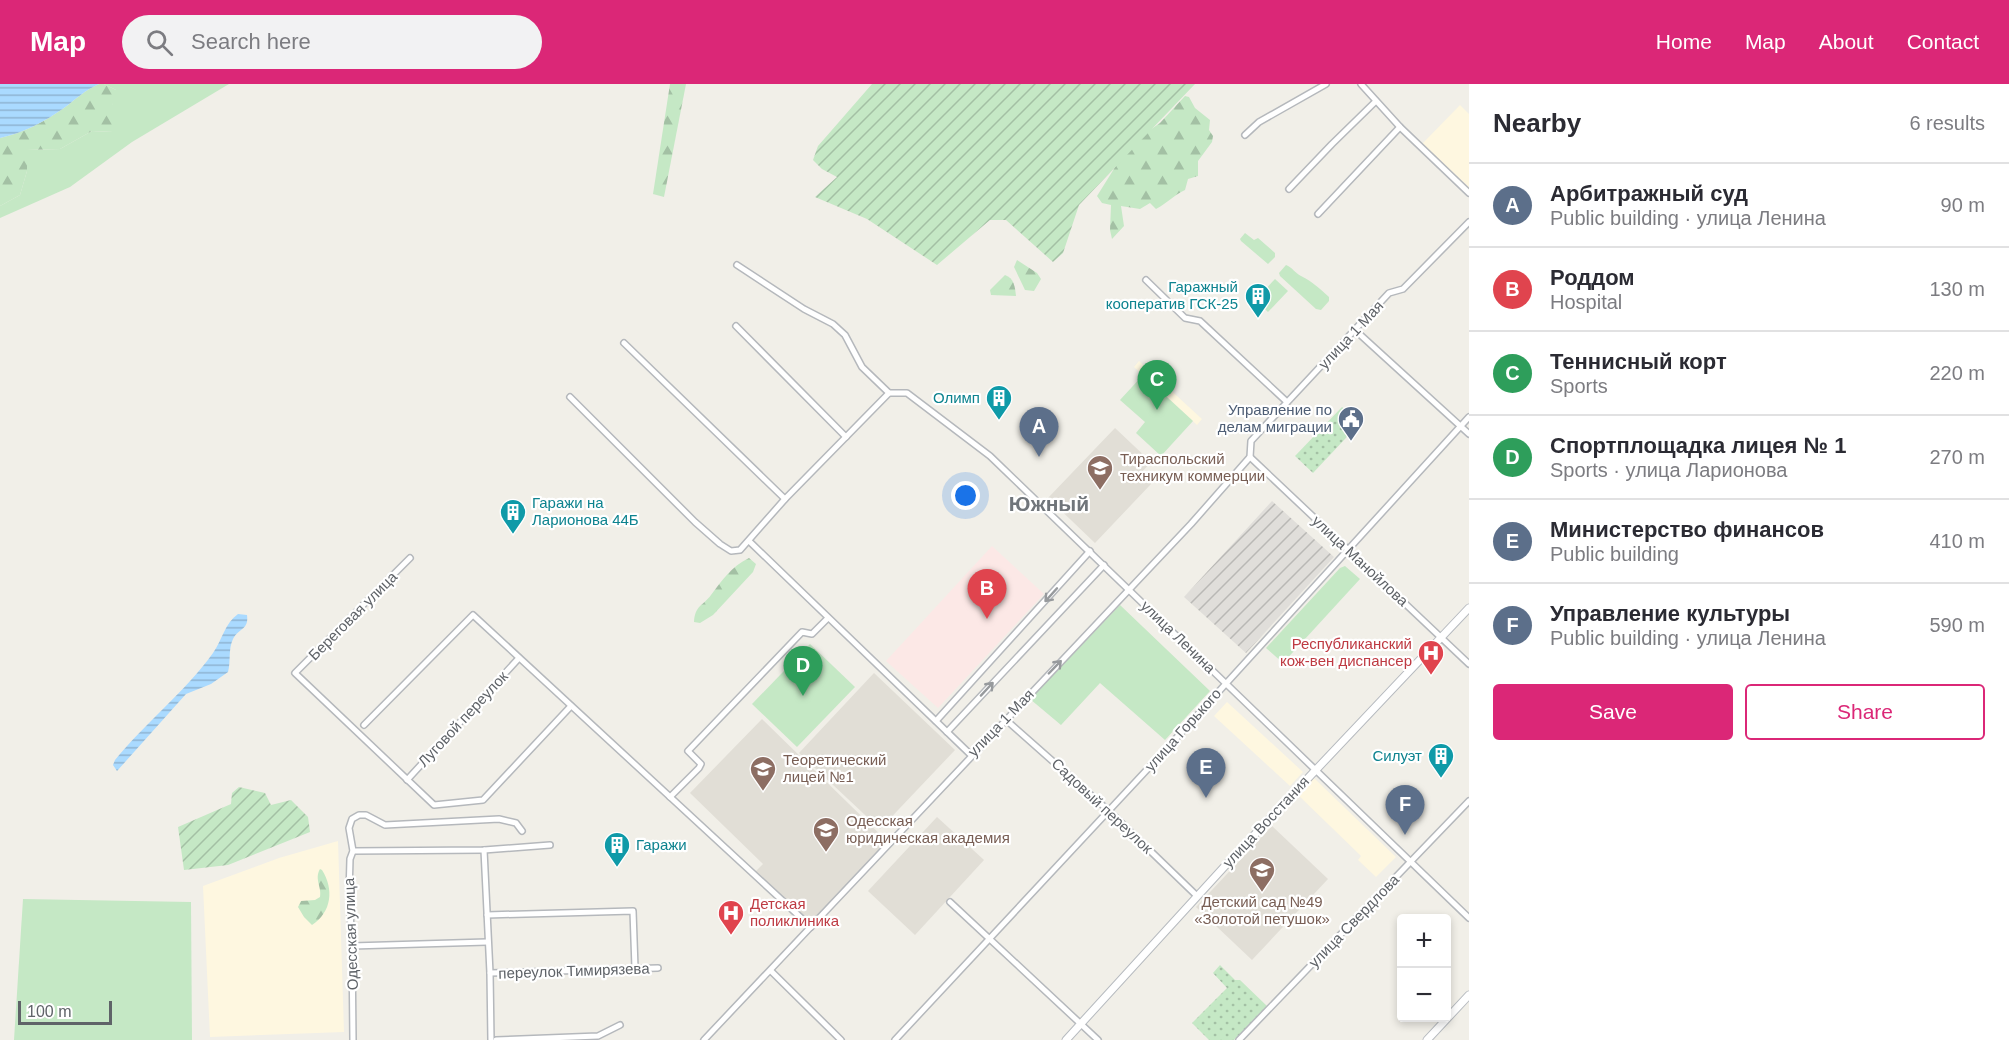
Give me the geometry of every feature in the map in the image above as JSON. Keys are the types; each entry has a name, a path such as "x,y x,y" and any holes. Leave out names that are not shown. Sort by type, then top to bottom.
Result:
{"street":[{"path":"1245,135 1259,122 1326,84"},
{"path":"1361,84 1400,127 1469,193"},
{"path":"1288,189 1376,102"},
{"path":"1318,214 1400,127"},
{"name":"улица 1 Мая","path":"704,1040 1129,589 1250,457 1251,441 1287,402 1389,293 1403,289 1469,222"},
{"path":"570,397 695,522 731,551 740,550 889,393 862,367 845,335 833,324 804,309 737,265"},
{"path":"1146,280 1185,318 1200,321 1287,402"},
{"path":"736,326 846,437"},
{"path":"1355,330 1469,434"},
{"path":"624,343 785,500"},
{"name":"улица Ленина","path":"889,393 908,393 990,456 1469,918"},
{"name":"улица Горького","path":"894,1040 1109,811 1469,417"},
{"name":"улица Манойлова","path":"1250,457 1469,664"},
{"path":"749,541 971,755"},
{"path":"936,722 1090,551"},
{"name":"Береговая улица","path":"407,780 295,673 410,558"},
{"path":"947,732 1104,565"},
{"name":"улица Восстания","path":"1066,1040 1197,896 1469,608"},
{"path":"364,724 473,615 811,927"},
{"path":"670,797 701,764 688,751 802,632 812,634 828,618"},
{"name":"Луговой переулок","path":"407,780 519,658"},
{"path":"407,780 434,805 483,800 571,706"},
{"name":"Садовый переулок","path":"1005,719 1109,811 1197,896"},
{"name":"улица Свердлова","path":"1241,1039 1469,801"},
{"name":"Одесская улица","path":"353,1040 349,869 353,851 349,828 352,819 359,815 366,815 385,825 499,819 516,823 522,831"},
{"path":"353,851 484,850 550,845"},
{"path":"484,850 491,1040"},
{"path":"950,902 1098,1040"},
{"path":"487,915 633,911 636,968"},
{"path":"352,946 488,942"},
{"name":"переулок Тимирязева","path":"490,973 658,968"},
{"path":"771,971 841,1040"},
{"path":"1427,1040 1469,994"},
{"path":"496,1040 598,1036 620,1025"}],"shaded area":[{"path":"1460,105 1469,114 1469,187 1422,144"},
{"path":"1139,361 1202,419 1197,425 1134,367"},
{"name":"Тираспольский техникум коммерции","path":"1115,428 1151,462 1141,473 1151,484 1095,543 1048,498"},
{"path":"1272,501 1334,557 1246,653 1184,597"},
{"path":"992,546 1044,594 938,708 886,661"},
{"path":"874,673 955,750 880,829 799,753"},
{"path":"1227,702 1303,772 1290,786 1214,716"},
{"path":"762,719 889,843 811,927 753,874 763,864 690,793"},
{"path":"1314,778 1396,857 1376,877 1358,860 1361,856 1298,795"},
{"path":"937,817 984,860 915,935 868,891"},
{"name":"Детский сад №49 «Золотой петушок»","path":"1272,826 1328,879 1252,960 1196,907"},
{"path":"338,841 344,1032 210,1037 203,886 279,858"}],"green space":[{"path":"99,84 116,90 117,97 112,105 118,122 113,132 92,131 60,149 27,150 27,171 20,195 0,206 0,138 41,122"},
{"path":"104,84 229,84 132,142 70,187 0,218 0,206 20,195 27,171 27,150 60,149 92,131 112,132 112,105 116,90"},
{"path":"670,84 686,84 664,197 653,194"},
{"path":"872,84 1195,84 1079,205 1063,253 1053,262 1006,220 990,220 937,265 867,219 815,197 837,177 822,169 813,160 818,146"},
{"path":"1185,96 1189,97 1195,108 1210,120 1209,130 1213,136 1212,142 1198,161 1198,176 1188,179 1185,190 1156,209 1150,203 1140,209 1121,206 1124,226 1112,239 1111,205 1102,203 1097,196 1117,164 1140,137 1160,123"},
{"path":"1245,233 1254,240 1258,238 1275,253 1275,257 1268,264 1241,241"},
{"path":"1017,260 1037,273 1041,279 1034,291 1025,290 1014,267"},
{"path":"1286,265 1329,297 1329,301 1321,310 1316,309 1280,276 1279,273"},
{"path":"1005,275 1012,281 1016,296 991,295 990,290"},
{"path":"1275,279 1288,291 1268,312 1255,300"},
{"path":"1143,375 1193,421 1161,456 1136,433 1145,422 1120,400"},
{"path":"1342,407 1360,423 1313,473 1295,456"},
{"path":"749,558 756,564 753,572 713,615 700,623 694,622 698,609 732,569"},
{"path":"1345,566 1360,579 1283,663 1266,648 1340,568"},
{"path":"1120,605 1210,691 1165,740 1100,683 1061,725 1030,699"},
{"path":"810,644 855,687 797,747 752,704"},
{"path":"239,787 265,793 271,805 291,800 308,817 310,832 228,865 184,870 178,827 231,804 232,793"},
{"path":"320,869 326,877 329,900 324,914 312,925 298,907 301,901 315,900 320,897 318,873"},
{"path":"23,899 191,902 192,1040 14,1040"},
{"path":"1220,965 1235,980 1240,980 1267,1006 1234,1040 1209,1040 1192,1023 1227,988 1213,973"}],"water":[{"path":"0,84 99,84 41,122 0,138"},
{"path":"238,614 247,615 247,620 231,643 228,672 211,684 186,694 117,771 113,765 115,760 202,667 213,653 230,622"}],"place":[{"name":"Гаражный кооператив ГСК-25","path":"1258,319"},
{"name":"Теннисный корт","path":"1157,410"},
{"name":"Олимп","path":"999,421"},
{"name":"Управление по делам миграции","path":"1351,442"},
{"name":"Арбитражный суд","path":"1039,457"},
{"name":"Тираспольский техникум коммерции","path":"1100,491"},
{"name":"Гаражи на Ларионова 44Б","path":"513,535"},
{"name":"Роддом","path":"987,619"},
{"name":"Республиканский кож-вен диспансер","path":"1431,676"},
{"name":"Спортплощадка лицея № 1","path":"803,696"},
{"name":"Силуэт","path":"1441,779"},
{"name":"Теоретический лицей №1","path":"763,792"},
{"name":"Министерство финансов","path":"1206,798"},
{"name":"Управление культуры","path":"1405,835"},
{"name":"Одесская юридическая академия","path":"826,853"},
{"name":"Гаражи","path":"617,868"},
{"name":"Детский сад №49 «Золотой петушок»","path":"1262,893"},
{"name":"Детская поликлиника","path":"731,936"}],"district":[{"name":"Южный","path":"1049,504"}]}
